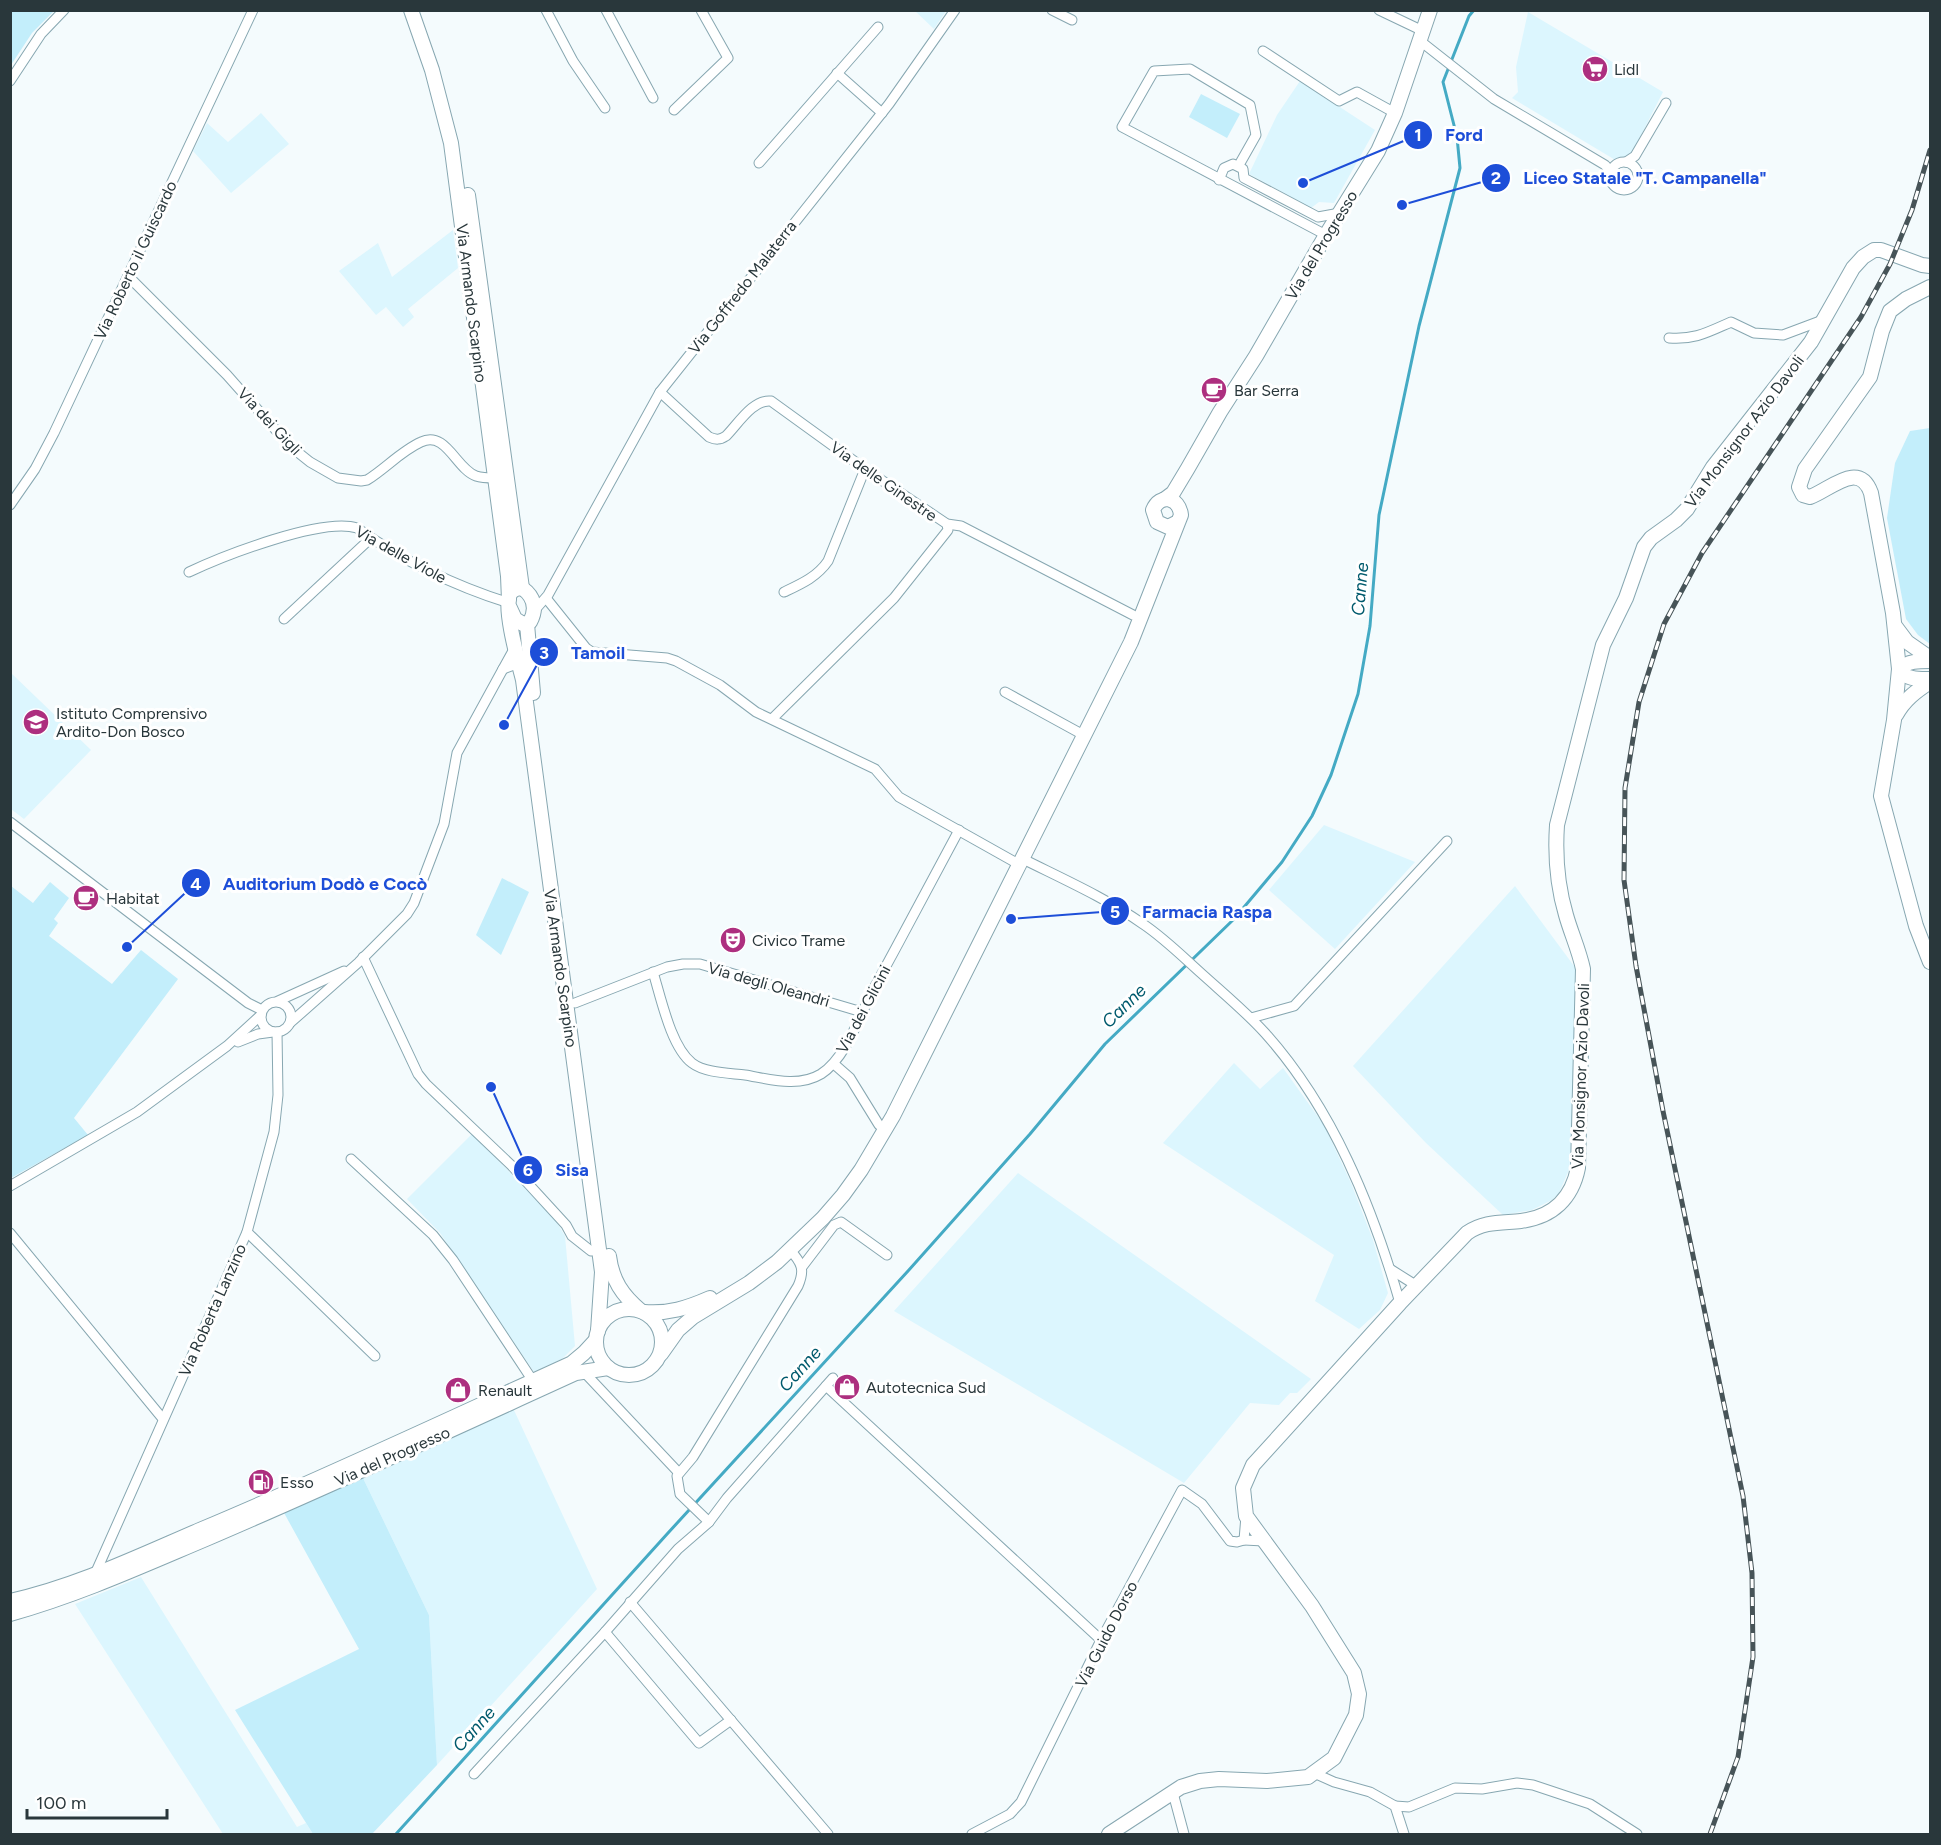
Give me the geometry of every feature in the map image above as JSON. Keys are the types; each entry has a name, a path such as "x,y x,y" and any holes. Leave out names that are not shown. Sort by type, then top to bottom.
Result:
{"street":[{"path":"10,81 41,34 64,10"},
{"name":"Via Roberto il Guiscardo","path":"10,505 35,469 54,434 253,10"},
{"name":"Via Armando Scarpino","path":"411,10 434,79 451,143 508,576 514,649 519,663 526,703 602,1272 597,1335"},
{"name":"Via Armando Scarpino","path":"420,10 440,68 460,141 527,592"},
{"path":"546,10 573,61 605,108"},
{"path":"606,10 653,98"},
{"path":"674,110 728,58 701,10"},
{"name":"Via Goffredo Malaterra","path":"534,610 546,598 660,392 882,112 955,10"},
{"path":"1052,10 1072,20"},
{"path":"1379,10 1421,36 1434,51 1494,99 1610,167 1630,165"},
{"name":"Via del Progresso","path":"1165,499 1173,492 1188,468 1378,151 1395,113 1430,10"},
{"path":"759,163 878,27"},
{"path":"1263,51 1339,101 1357,93 1395,113"},
{"path":"1239,165 1256,135 1250,105 1190,69 1154,71 1122,127 1326,235"},
{"path":"837,73 882,112"},
{"path":"1630,165 1666,103"},
{"path":"1220,180 1224,168 1228,165 1239,165 1243,169 1244,178 1318,217 1340,213"},
{"path":"1610,167 1613,184 1625,189 1633,186 1637,179 1630,165"},
{"name":"Via Monsignor Azio Davoli","path":"1246,1516 1243,1488 1253,1465 1467,1233 1476,1227 1533,1218 1563,1201 1573,1187 1578,1168 1583,969 1579,950 1566,915 1555,852 1557,825 1603,645 1626,598 1644,547 1651,538 1687,509 1713,467 1811,342 1853,268 1874,250 1886,251 1930,266"},
{"name":"Via dei Gigli","path":"128,276 227,375 290,446 324,471 338,478 367,480 419,443 433,440 444,445 464,468 476,476 495,478"},
{"path":"1930,287 1906,299 1890,311 1882,331 1870,377 1805,469 1799,487 1803,495 1810,496 1835,483 1855,477 1862,478 1867,483 1874,504 1895,626 1899,669 1894,720 1881,796 1916,926 1930,962"},
{"path":"1669,338 1696,338 1731,322 1754,333 1783,335 1825,319"},
{"name":"Via delle Ginestre","path":"660,392 710,437 721,440 755,405 771,400 865,469 947,524 961,526 1133,615"},
{"path":"1159,524 1160,542 1125,639 1018,860 877,1144 843,1195 790,1250 749,1283 693,1317 678,1330 648,1371 638,1375 617,1374 601,1360 597,1350 597,1335 603,1322 611,1315 620,1310 631,1309 642,1312 671,1313 711,1298 745,1277 795,1236 838,1191 855,1166 879,1125 1018,860 1131,642 1178,517 1188,468"},
{"path":"784,592 807,580 823,568 828,561 865,469"},
{"path":"1165,499 1174,500 1178,517 1168,527 1155,520 1153,510 1158,502 1165,499"},
{"path":"772,719 894,598 948,530 947,524"},
{"name":"Via delle Viole","path":"189,572 224,556 318,528 349,525 416,566 484,595 509,603"},
{"path":"284,619 371,538"},
{"name":"Via Goffredo Malaterra","path":"527,592 546,590 555,580"},
{"path":"513,591 527,592 534,610 532,618 527,624 523,624 515,619 509,603 513,591"},
{"path":"546,598 586,648 592,652 667,658 676,661 720,685 756,711 875,769 899,797 1018,860 1103,900 1142,923 1165,941 1266,1034 1329,1122 1357,1182 1390,1269 1400,1303"},
{"name":"Via Armando Scarpino","path":"527,624 532,680 611,1271 624,1295 642,1312"},
{"path":"1895,626 1907,642 1930,659"},
{"path":"503,669 519,663 530,643"},
{"path":"227,1046 258,1034 285,1029 361,960 407,914 414,903 444,824 457,753 514,649"},
{"path":"1899,669 1913,661 1930,659"},
{"path":"1899,669 1909,678 1930,681"},
{"path":"1894,720 1901,704 1930,681"},
{"path":"1005,692 1078,732"},
{"path":"10,822 261,1013 262,1024 275,1032"},
{"name":"Via dei Glicini","path":"653,972 676,1040 682,1053 693,1064 708,1069 774,1080 797,1081 813,1078 834,1064 843,1051 959,830"},
{"path":"1251,1018 1294,1006 1447,841"},
{"path":"361,960 413,1067 426,1084 511,1165 566,1225 572,1236 591,1251 599,1250"},
{"path":"10,1186 55,1162 137,1112 227,1046 269,1003 335,976 361,960"},
{"name":"Via degli Oleandri","path":"575,1003 675,965 700,964 862,1011"},
{"path":"278,1001 290,1009 290,1023"},
{"name":"Via Roberta Lanzino","path":"95,1574 247,1232 274,1132 278,1095 275,1032"},
{"path":"834,1064 850,1078 879,1125"},
{"path":"351,1159 433,1235 453,1260 533,1381"},
{"path":"802,1267 834,1225 841,1222 887,1255"},
{"path":"247,1232 375,1356"},
{"path":"10,1233 163,1419"},
{"path":"709,1522 680,1494 677,1476 693,1457 798,1286 803,1275 802,1267 790,1250"},
{"path":"1390,1269 1417,1286"},
{"path":"642,1312 652,1318 662,1334 661,1354"},
{"name":"Via del Progresso","path":"10,1601 45,1593 95,1574 255,1507 572,1363 584,1353 597,1335"},
{"name":"Via del Progresso","path":"10,1614 49,1603 104,1582 259,1516 576,1373 608,1368"},
{"path":"584,1372 680,1473"},
{"path":"474,1774 678,1549 709,1522 727,1498 833,1378"},
{"path":"826,1386 1101,1640"},
{"name":"Via Guido Dorso","path":"972,1834 1010,1814 1021,1802 1101,1640 1182,1490 1202,1504 1230,1541 1244,1540"},
{"path":"1246,1516 1244,1540 1264,1541"},
{"path":"1114,1833 1181,1787 1200,1781 1219,1779 1267,1781 1308,1777 1334,1758 1356,1715 1359,1694 1354,1673 1312,1606 1246,1516"},
{"path":"630,1602 828,1834"},
{"path":"605,1632 699,1743 731,1720"},
{"path":"1314,1773 1334,1782 1370,1792 1395,1806 1409,1807 1455,1788 1482,1789 1517,1783 1533,1785 1590,1804 1637,1834"},
{"path":"1173,1793 1184,1834"},
{"path":"1395,1806 1404,1834"}],"shaded area":[{"path":"11,10 52,10 53,12 32,33 11,65"},
{"path":"915,11 946,11 934,29"},
{"path":"1528,12 1663,92 1631,155 1617,161 1512,98 1518,92 1516,67"},
{"path":"1300,81 1375,130 1334,203 1319,202 1311,208 1249,174 1277,115"},
{"path":"1201,94 1240,114 1227,138 1189,117"},
{"path":"261,113 289,144 231,193 193,151 207,123 228,142"},
{"path":"453,230 458,268 408,309 414,317 403,327 386,307 376,315 339,271 378,243 392,277"},
{"path":"1930,428 1930,644 1918,635 1906,619 1887,518 1895,463 1910,431"},
{"name":"Istituto Comprensivo Ardito-Don Bosco","path":"11,673 91,750 24,819 11,809"},
{"path":"1324,825 1415,862 1335,949 1269,890"},
{"path":"502,878 529,892 501,955 476,935"},
{"path":"50,882 69,898 54,919 58,923 49,936 112,984 141,950 178,979 74,1118 88,1135 11,1178 11,886 33,903"},
{"path":"1515,886 1577,970 1574,1119 1569,1170 1559,1193 1552,1200 1532,1210 1503,1215 1426,1143 1353,1066"},
{"path":"1234,1063 1260,1089 1283,1068 1324,1125 1351,1183 1373,1240 1388,1293 1380,1310 1359,1329 1315,1301 1334,1255 1163,1143"},
{"path":"472,1134 553,1216 565,1236 575,1346 562,1359 534,1372 440,1233 407,1199"},
{"path":"1018,1173 1311,1379 1297,1393 1290,1393 1279,1405 1250,1403 1184,1483 894,1311"},
{"path":"513,1408 597,1589 437,1765 429,1615 362,1476"},
{"path":"362,1476 429,1615 437,1765 372,1834 313,1834 235,1710 359,1649 283,1511"},
{"path":"141,1577 297,1827 306,1823 313,1834 223,1834 75,1604"}],"waterway":[{"name":"Canne","path":"396,1834 908,1271 1030,1134 1105,1044 1234,919 1282,862 1312,816 1331,775 1358,694 1370,626 1379,515 1419,326 1460,168 1457,137 1443,82 1469,16 1474,10"}],"railway":[{"path":"1710,1834 1738,1757 1753,1657 1752,1573 1743,1496 1663,1111 1636,966 1624,880 1625,788 1639,702 1664,624 1702,553 1861,317 1890,264 1912,210 1930,150"}],"place":[{"name":"Lidl","path":"1595,69"},
{"name":"Ford","path":"1303,183"},
{"name":"Liceo Statale \"T. Campanella\"","path":"1402,205"},
{"name":"Bar Serra","path":"1214,390"},
{"name":"Istituto Comprensivo Ardito-Don Bosco","path":"36,722"},
{"name":"Tamoil","path":"504,725"},
{"name":"Habitat","path":"86,898"},
{"name":"Farmacia Raspa","path":"1011,919"},
{"name":"Civico Trame","path":"733,940"},
{"name":"Auditorium Dodò e Cocò","path":"127,947"},
{"name":"Sisa","path":"491,1087"},
{"name":"Autotecnica Sud","path":"847,1387"},
{"name":"Renault","path":"458,1390"},
{"name":"Esso","path":"261,1482"}]}
